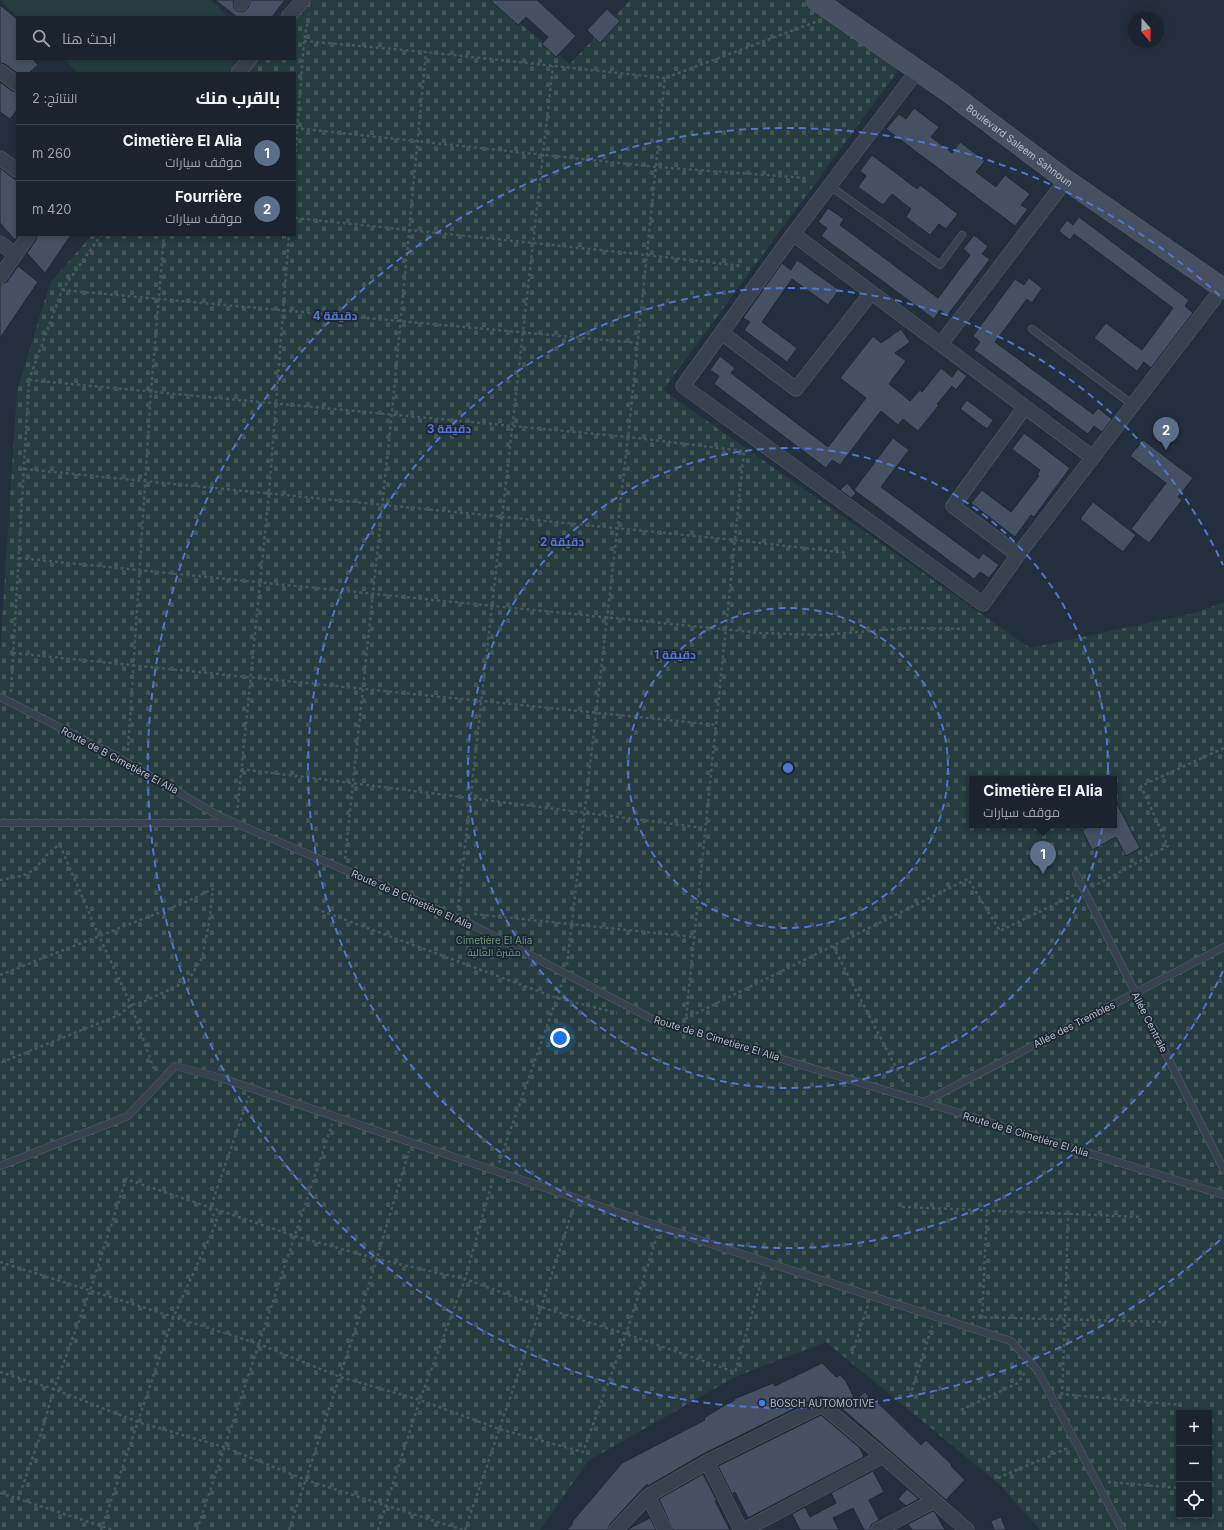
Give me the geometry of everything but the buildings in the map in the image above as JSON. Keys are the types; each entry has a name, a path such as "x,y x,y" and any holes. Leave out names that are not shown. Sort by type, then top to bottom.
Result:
{"street":[{"name":"Boulevard Saleem Sahnoun","path":"816,0 950,93 1219,294"},
{"path":"289,16 307,3"},
{"path":"239,72 249,60"},
{"path":"917,70 793,234 683,386 983,604 1092,457 1219,294"},
{"path":"0,71 16,83"},
{"path":"0,158 16,169"},
{"path":"941,344 1066,180"},
{"path":"793,234 1092,457"},
{"path":"0,276 28,236"},
{"path":"0,243 15,254"},
{"path":"722,333 796,389 871,292"},
{"path":"1018,555 953,506 1025,407"},
{"path":"616,1530 648,1496 707,1462 822,1405 883,1456 967,1530"},
{"path":"744,1530 883,1456"},
{"path":"707,1462 741,1530"},
{"path":"648,1496 665,1530"},
{"path":"878,1530 934,1501"}],"lane":[{"path":"830,186 940,265 962,235"},
{"path":"1032,329 1132,405"},
{"name":"Route de B Cimetière El Alia","path":"0,698 127,763 219,816 344,870 457,915 656,1021 1224,1195"},
{"path":"0,823 236,823"},
{"name":"Allée Centrale","path":"1076,874 1224,1170"},
{"name":"Allée des Trembles","path":"924,1102 1224,947"},
{"path":"0,1166 128,1116 175,1066 222,1078 767,1262 1011,1341 1038,1370 1122,1530"}],"path":[{"path":"307,3 296,128 656,167 806,178"},
{"path":"304,41 426,52 665,78 820,20"},
{"path":"344,870 392,414 426,52"},
{"path":"553,66 457,915 572,924 694,937"},
{"path":"378,1530 420,1400 466,1279 496,1171 566,974 618,528 665,78"},
{"path":"296,218 742,266"},
{"path":"10,703 29,380 62,290 100,236"},
{"path":"127,763 151,391 164,236"},
{"path":"236,823 269,494 289,236"},
{"path":"62,290 638,343"},
{"path":"29,380 628,436 744,451 686,1018"},
{"path":"24,469 618,528 848,553"},
{"path":"19,558 761,633 816,635 908,628 964,629"},
{"path":"13,653 716,726"},
{"path":"672,1025 968,879 1000,931 1084,891 1168,846 1141,786 1224,748"},
{"path":"241,769 705,828"},
{"path":"0,880 13,878 32,871 50,850 60,844 99,936 131,1005 159,1083"},
{"path":"0,975 213,889 209,923 202,958 188,981 144,1001 131,1005 119,1015 0,1063"},
{"path":"316,909 557,998 618,1013"},
{"path":"833,946 911,1098"},
{"path":"102,1528 173,1318 217,1221 210,1209 251,1088"},
{"path":"197,1530 335,1116"},
{"path":"289,1530 378,1258 412,1142"},
{"path":"18,1499 41,1434 54,1389 90,1292 126,1179 210,1209 295,1236 466,1279 541,1307 626,1334 735,1372 767,1262"},
{"path":"0,1372 54,1389 138,1422 224,1447 306,1480 464,1530 541,1307 576,1198"},
{"path":"902,1207 1142,1217"},
{"path":"982,1318 987,1211"},
{"path":"1062,1394 1068,1215"},
{"path":"0,1262 90,1292 259,1344 340,1377 420,1400 499,1429 583,1452 626,1334 660,1226"},
{"path":"852,1354 871,1296"},
{"path":"910,1396 935,1317"},
{"path":"966,1317 1168,1322"},
{"path":"961,1410 1018,1383 1031,1364"},
{"path":"1050,1394 1181,1405"},
{"path":"998,1478 1076,1444"},
{"path":"1096,1481 1176,1488"},
{"path":"0,1493 102,1528 113,1530"}],"green space":[{"path":"0,0 211,0 228,16 17,16"},
{"name":"Cimetière El Alia مقبرة العالية","path":"303,0 491,0 570,64 630,0 804,0 900,68 663,390 1030,648 1195,613 1224,602 1224,1530 1040,1530 999,1484 826,1342 735,1377 588,1461 540,1530 0,1530 0,653 17,391 50,283 91,236 296,236 296,72 232,72 245,60 296,60 295,16"},
{"path":"65,60 240,60 229,72 77,72"}],"place":[{"name":"Fourrière","path":"1166,450"},
{"name":"Cimetière El Alia","path":"1043,874"},
{"name":"BOSCH AUTOMOTIVE","path":"762,1403"}]}
